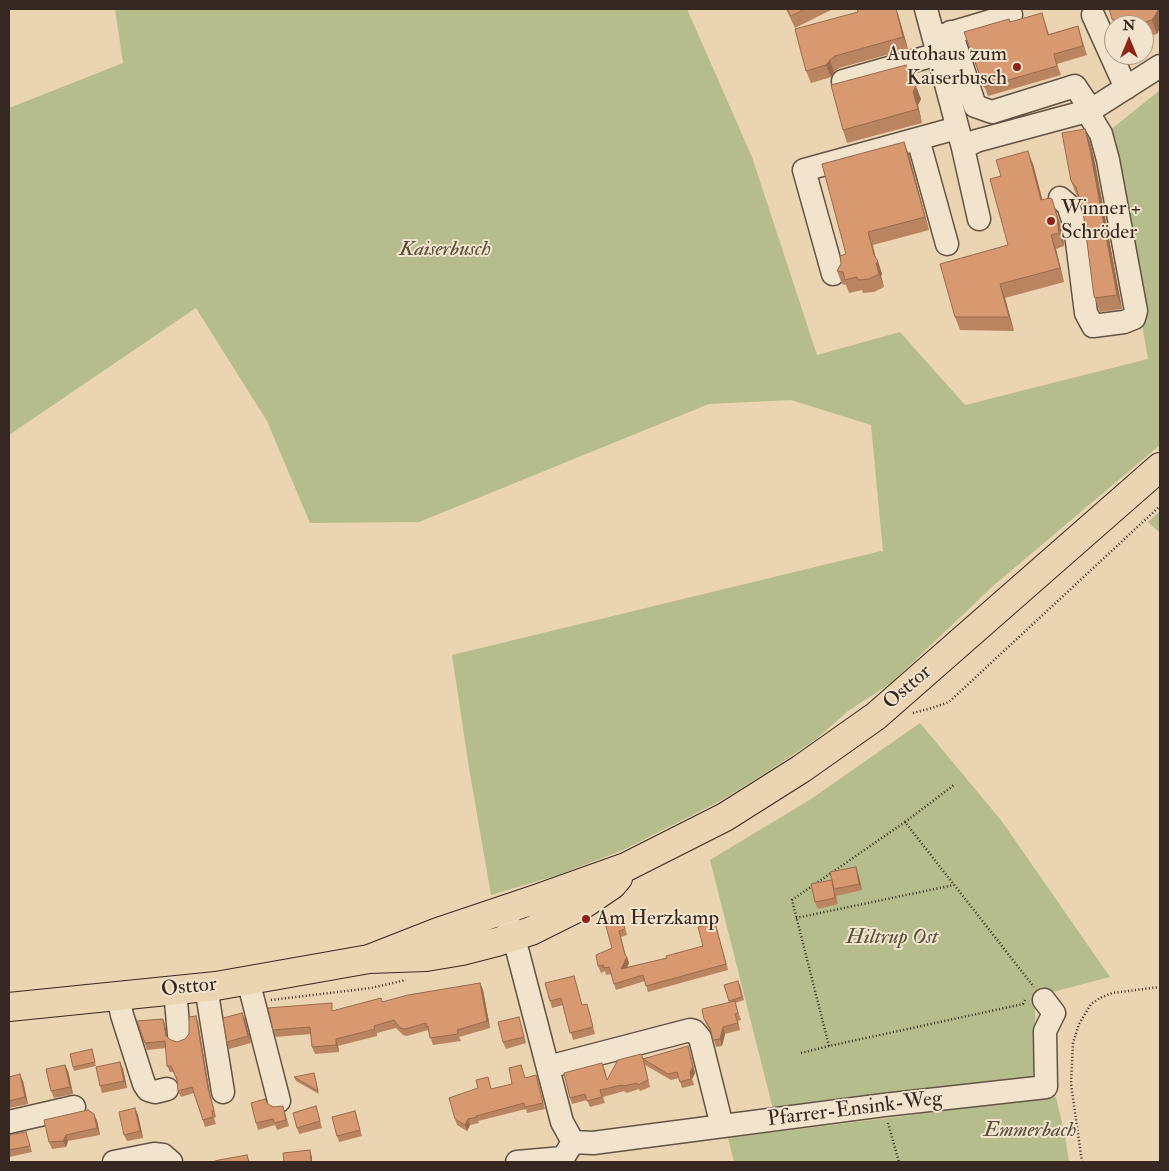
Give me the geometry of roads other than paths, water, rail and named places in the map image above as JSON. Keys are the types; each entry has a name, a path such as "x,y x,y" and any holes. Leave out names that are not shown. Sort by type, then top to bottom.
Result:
{"main road":[{"name":"Osttor","path":"9,1007 206,987 250,991 369,959 438,932 626,867 725,817 801,769 876,716 1160,467"},
{"name":"Osttor","path":"369,959 443,955 497,942 531,931 580,906 612,885 626,867"}],"street":[{"path":"843,81 936,31 988,9"},
{"path":"936,31 1011,15"},
{"path":"1093,15 1126,88"},
{"path":"936,31 975,106 992,112 1075,86 1101,134 1108,160 1136,311 1134,318 1124,322 1093,326 1086,313 1075,226 1068,205 1060,198"},
{"path":"936,31 979,219"},
{"path":"833,274 804,170 918,139 960,138 976,141 1089,110 1160,66"},
{"path":"918,139 948,244"},
{"path":"505,910 514,936 562,1122 573,1142 562,1158 517,1162"},
{"path":"206,987 223,1092"},
{"path":"170,990 176,1034"},
{"path":"250,991 279,1101"},
{"path":"118,996 122,1015 144,1084 148,1090 154,1092 167,1090"},
{"name":"Pfarrer-Ensink-Weg","path":"573,1142 593,1143 1046,1087 1045,1031 1054,1013 1033,997"},
{"path":"548,1067 694,1030 700,1038 722,1126"},
{"path":"9,1122 74,1107"},
{"path":"114,1162 154,1154 163,1155 171,1162"}],"place":[{"name":"Autohaus zum Kaiserbusch","path":"1017,67"},
{"name":"Winner + Schröder","path":"1051,221"},
{"name":"Am Herzkamp","path":"586,919"}],"park label":[{"name":"Kaiserbusch","path":"445,250"},
{"name":"Hiltrup Ost","path":"892,938"},
{"name":"Emmerbach","path":"1030,1131"}]}
